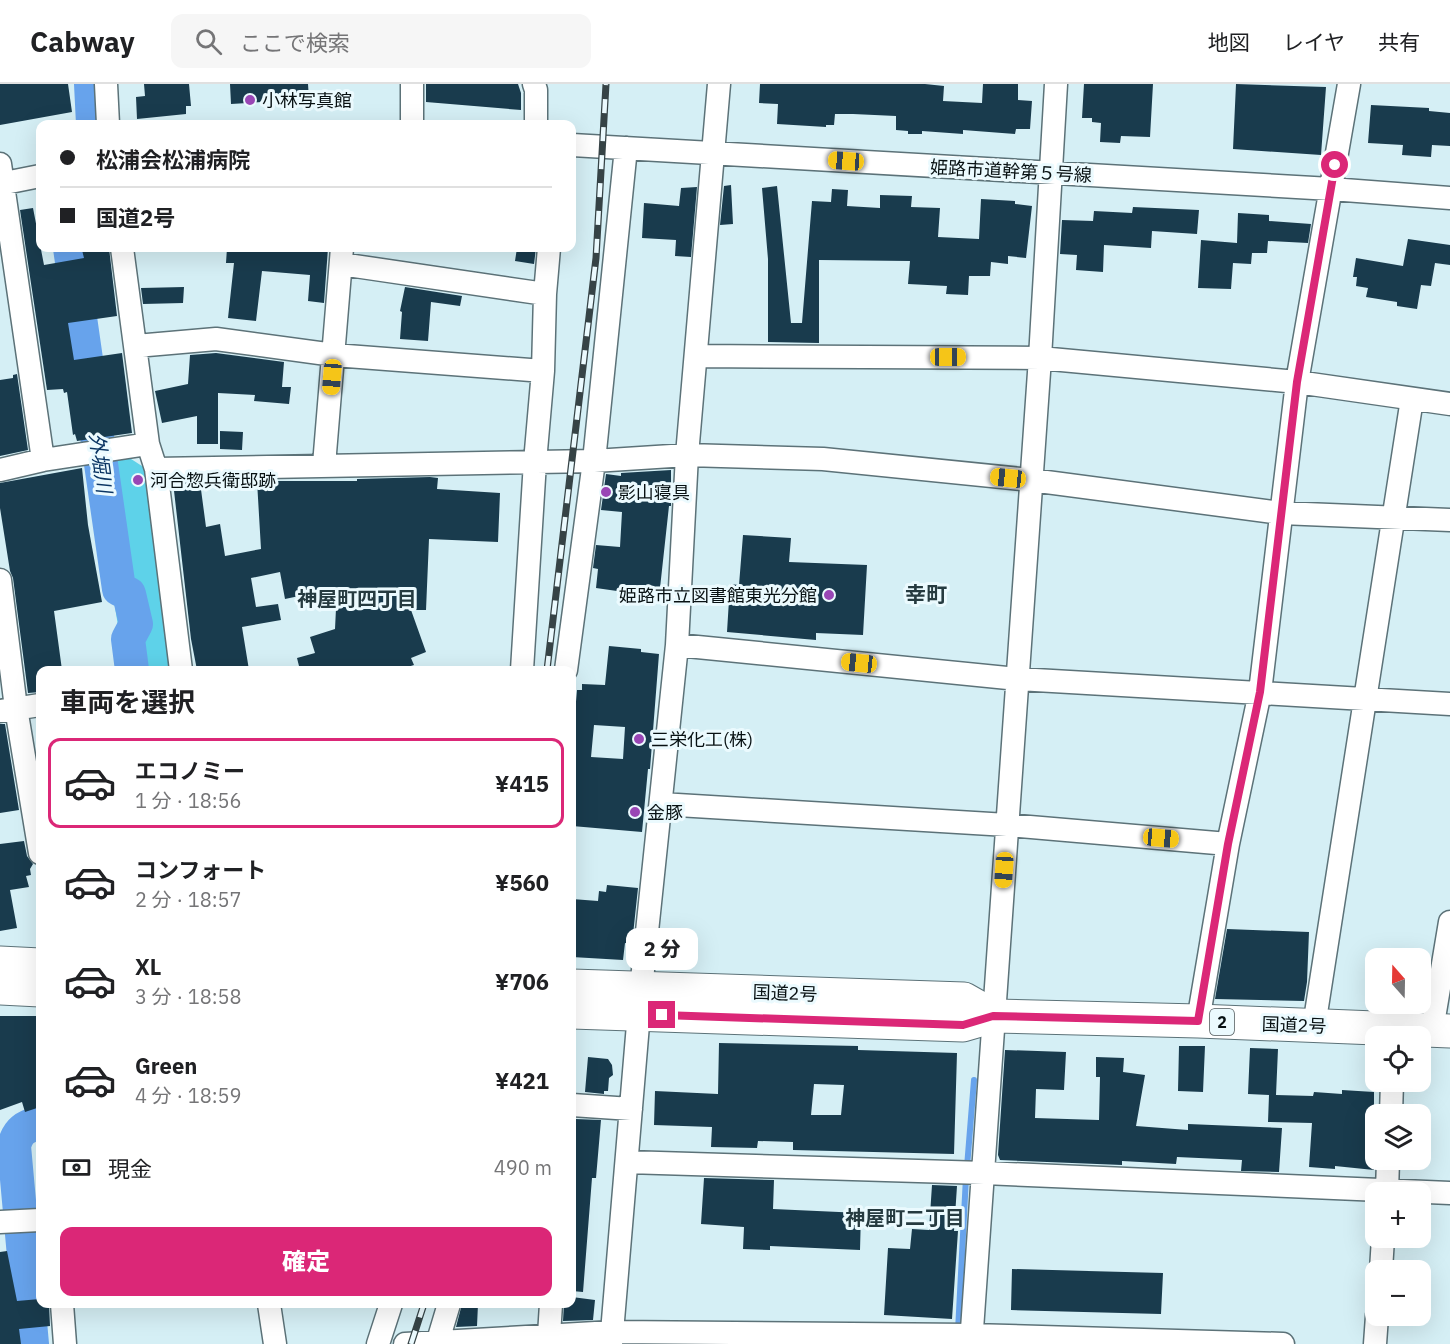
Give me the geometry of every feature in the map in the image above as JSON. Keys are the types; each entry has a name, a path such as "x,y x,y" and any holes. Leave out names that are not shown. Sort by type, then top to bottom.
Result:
{"highway":[{"path":"0,963 36,965"},
{"name":"国道2号","path":"576,987 640,1002"},
{"path":"0,988 36,990"},
{"name":"国道2号","path":"576,1011 640,1002 964,999 993,1016 1198,1021 1365,1030"}],"street":[{"path":"106,84 108,120"},
{"path":"412,84 412,120"},
{"path":"534,84 536,120"},
{"path":"612,1338 630,1108 677,645 687,455 719,84"},
{"path":"971,1340 1040,358 1056,84"},
{"path":"1198,1021 1228,844 1260,692 1297,382 1349,84"},
{"name":"姫路市道幹第５号線","path":"576,145 1331,189 1450,198"},
{"path":"567,666 594,461 626,148"},
{"path":"36,176 1,177 43,460"},
{"path":"123,252 148,444 156,469 181,666"},
{"path":"522,666 543,371 549,252"},
{"path":"324,465 342,256 545,294"},
{"path":"136,346 216,339 334,355 543,371"},
{"path":"696,356 1040,358 1297,382 1450,404"},
{"path":"1314,1026 1412,399"},
{"path":"0,470 43,460 148,444"},
{"path":"156,469 594,461 687,455 823,459 1031,480 1281,513 1450,520"},
{"path":"0,580 8,710 36,835"},
{"path":"677,645 1018,679 1450,704"},
{"path":"8,710 36,706"},
{"path":"661,804 1007,825 1228,844"},
{"path":"1441,1030 1450,922"},
{"path":"576,1105 630,1108"},
{"path":"627,1162 984,1173 1365,1191"},
{"path":"1431,1193 1450,1193"},
{"path":"0,1222 36,1220"},
{"path":"62,1308 65,1344"},
{"path":"270,1308 275,1344"},
{"path":"378,1344 390,1308"},
{"path":"437,1343 448,1308"},
{"path":"549,1335 551,1308"},
{"path":"1375,1344 1376,1326"},
{"path":"405,1344 549,1335 612,1338 1283,1344"}],"shaded area":[{"path":"128,457 145,468 172,666 124,666 92,462"}],"building":[{"path":"0,84 68,84 72,112 0,125"},
{"path":"144,84 189,84 191,106 186,106 186,114 137,119 136,97 145,96"},
{"path":"230,84 308,84 309,99 231,104"},
{"path":"426,84 518,84 521,93 521,110 426,102"},
{"path":"760,84 925,84 944,86 943,101 982,103 983,84 1018,84 1018,100 1032,101 1030,129 1016,129 1015,134 963,130 963,134 922,131 922,134 908,134 908,131 896,130 896,116 853,114 835,114 834,125 826,125 826,127 777,124 778,104 759,103"},
{"path":"1084,84 1153,84 1150,137 1121,136 1120,143 1100,142 1101,123 1092,122 1092,118 1082,118"},
{"path":"1236,84 1326,87 1321,155 1233,149"},
{"path":"1371,105 1429,108 1429,111 1450,113 1450,146 1432,145 1431,157 1402,155 1403,145 1368,143"},
{"path":"731,185 733,224 720,225 724,186"},
{"path":"777,186 791,323 802,323 812,201 831,202 832,189 848,190 847,206 880,208 880,195 912,196 911,207 940,208 938,237 979,239 981,199 1015,201 1015,204 1032,206 1026,258 1008,256 1008,264 991,262 990,276 969,276 968,295 946,294 947,286 908,284 910,261 819,260 819,343 768,342 768,259 762,188"},
{"path":"697,187 691,257 675,256 676,240 642,238 644,203 679,206 681,188"},
{"path":"1133,207 1199,210 1197,234 1152,231 1151,248 1104,245 1103,272 1076,270 1077,255 1060,254 1062,220 1093,221 1094,211 1132,213"},
{"path":"33,208 36,224 36,252 41,252 44,265 84,258 82,252 109,252 117,316 68,323 74,360 122,353 132,433 77,441 75,434 73,435 67,392 64,393 63,389 47,390 20,210"},
{"path":"1238,213 1269,215 1269,221 1311,224 1308,243 1268,241 1267,253 1252,253 1251,264 1233,263 1231,289 1198,288 1201,240 1237,243"},
{"path":"1408,239 1450,245 1450,265 1435,263 1431,286 1421,285 1417,309 1397,306 1397,302 1366,297 1368,288 1356,286 1357,277 1353,277 1356,258 1403,266"},
{"path":"227,252 328,252 324,303 308,301 310,275 262,271 256,321 228,318 234,263 226,263"},
{"path":"516,252 536,252 534,264 515,261"},
{"path":"184,287 183,303 143,304 141,288"},
{"path":"405,287 462,296 460,306 431,302 428,341 400,339 402,312 400,311"},
{"path":"216,353 284,362 282,387 291,387 289,404 254,401 255,395 218,393 218,444 197,444 197,416 162,423 155,391 188,384 190,355"},
{"path":"17,374 28,450 0,456 0,380 13,378 13,375"},
{"path":"220,431 243,432 242,450 220,449"},
{"path":"82,468 88,525 102,602 54,611 61,666 36,666 36,692 28,693 13,578 0,508 0,483"},
{"path":"671,470 671,506 669,506 660,588 648,587 648,590 624,588 624,592 596,588 598,569 593,568 596,545 620,547 622,512 601,510 606,474 621,476 621,473"},
{"path":"430,477 438,478 437,489 500,493 498,542 429,539 426,610 411,610 426,652 411,658 414,665 411,666 299,666 297,658 315,653 310,637 335,629 337,588 285,599 280,572 251,578 256,607 278,604 281,620 242,627 248,666 196,666 191,639 173,482 200,482 206,527 220,524 225,556 261,549 257,481 357,481 357,479"},
{"path":"743,535 791,538 789,562 867,565 863,635 816,633 816,640 727,632 730,584 739,585"},
{"path":"609,646 641,649 641,652 659,654 650,769 648,769 642,832 576,826 576,702 577,690 582,690 582,684 605,685","holes":["594,725 625,727 623,759 591,757"]},
{"path":"0,724 5,724 19,810 0,813"},
{"path":"24,841 27,856 33,864 30,869 31,875 26,876 29,887 10,890 17,928 0,931 0,844"},
{"path":"607,885 638,888 632,944 625,943 623,960 576,957 576,899 598,901 599,891 606,892"},
{"path":"1227,929 1309,932 1304,1001 1215,999"},
{"path":"660,932 686,935 683,963 658,960"},
{"path":"0,1016 36,1016 36,1108 25,1112 22,1102 0,1110"},
{"path":"719,1043 858,1046 858,1050 957,1053 954,1154 793,1150 793,1142 758,1141 757,1148 711,1147 712,1127 654,1125 655,1091 718,1094","holes":["814,1084 844,1085 841,1115 811,1115"]},
{"path":"1179,1046 1205,1046 1203,1092 1178,1091"},
{"path":"1250,1048 1278,1049 1276,1095 1313,1096 1314,1092 1342,1094 1342,1090 1374,1092 1374,1104 1365,1104 1365,1169 1335,1166 1335,1169 1309,1167 1312,1123 1268,1122 1269,1095 1248,1094"},
{"path":"1005,1050 1066,1052 1064,1090 1036,1089 1035,1118 1099,1120 1100,1077 1096,1077 1096,1057 1124,1058 1123,1072 1145,1075 1136,1126 1188,1130 1188,1124 1282,1128 1279,1172 1241,1171 1242,1160 1177,1157 1176,1164 1122,1161 1122,1165 1000,1160 998,1155"},
{"path":"588,1057 608,1059 612,1065 613,1075 609,1078 608,1091 604,1091 604,1094 585,1092"},
{"path":"576,1119 601,1120 596,1178 592,1178 583,1292 576,1291"},
{"path":"704,1178 774,1180 773,1209 861,1213 860,1250 770,1246 770,1250 743,1249 744,1227 701,1224"},
{"path":"932,1185 957,1186 954,1231 958,1231 952,1319 884,1315 888,1248 910,1249 912,1229 929,1230"},
{"path":"7,1251 17,1301 36,1299 36,1308 49,1308 50,1326 19,1329 21,1344 0,1344 0,1252"},
{"path":"1012,1269 1163,1273 1161,1314 1011,1310"},
{"path":"576,1298 595,1300 593,1320 563,1321 564,1308 576,1308"},
{"path":"461,1308 478,1308 477,1326 456,1327"}],"waterway":[{"name":"外堀川","path":"91,84 93,120"},
{"name":"外堀川","path":"71,252 119,589 129,594 136,624 128,639 131,666"},
{"path":"967,1167 974,1080"},
{"name":"外堀川","path":"32,1344 14,1146 23,1130 36,1124"},
{"path":"958,1331 966,1177"}],"railway":[{"path":"547,666 596,258 606,84"},
{"path":"411,1344 423,1308"}],"place":[{"name":"小林写真館","path":"250,100"},
{"name":"河合惣兵衛邸跡","path":"138,480"},
{"name":"影山寝具","path":"606,492"},
{"name":"姫路市立図書館東光分館","path":"829,595"},
{"name":"三栄化工(株)","path":"639,739"},
{"name":"金豚","path":"635,812"}],"district":[{"name":"幸町","path":"926,594"},
{"name":"神屋町四丁目","path":"357,598"},
{"name":"神屋町二丁目","path":"905,1217"}],"route":[{"path":"662,1015 963,1025 993,1016 1198,1021 1228,844 1260,692 1297,382 1335,165"}]}
